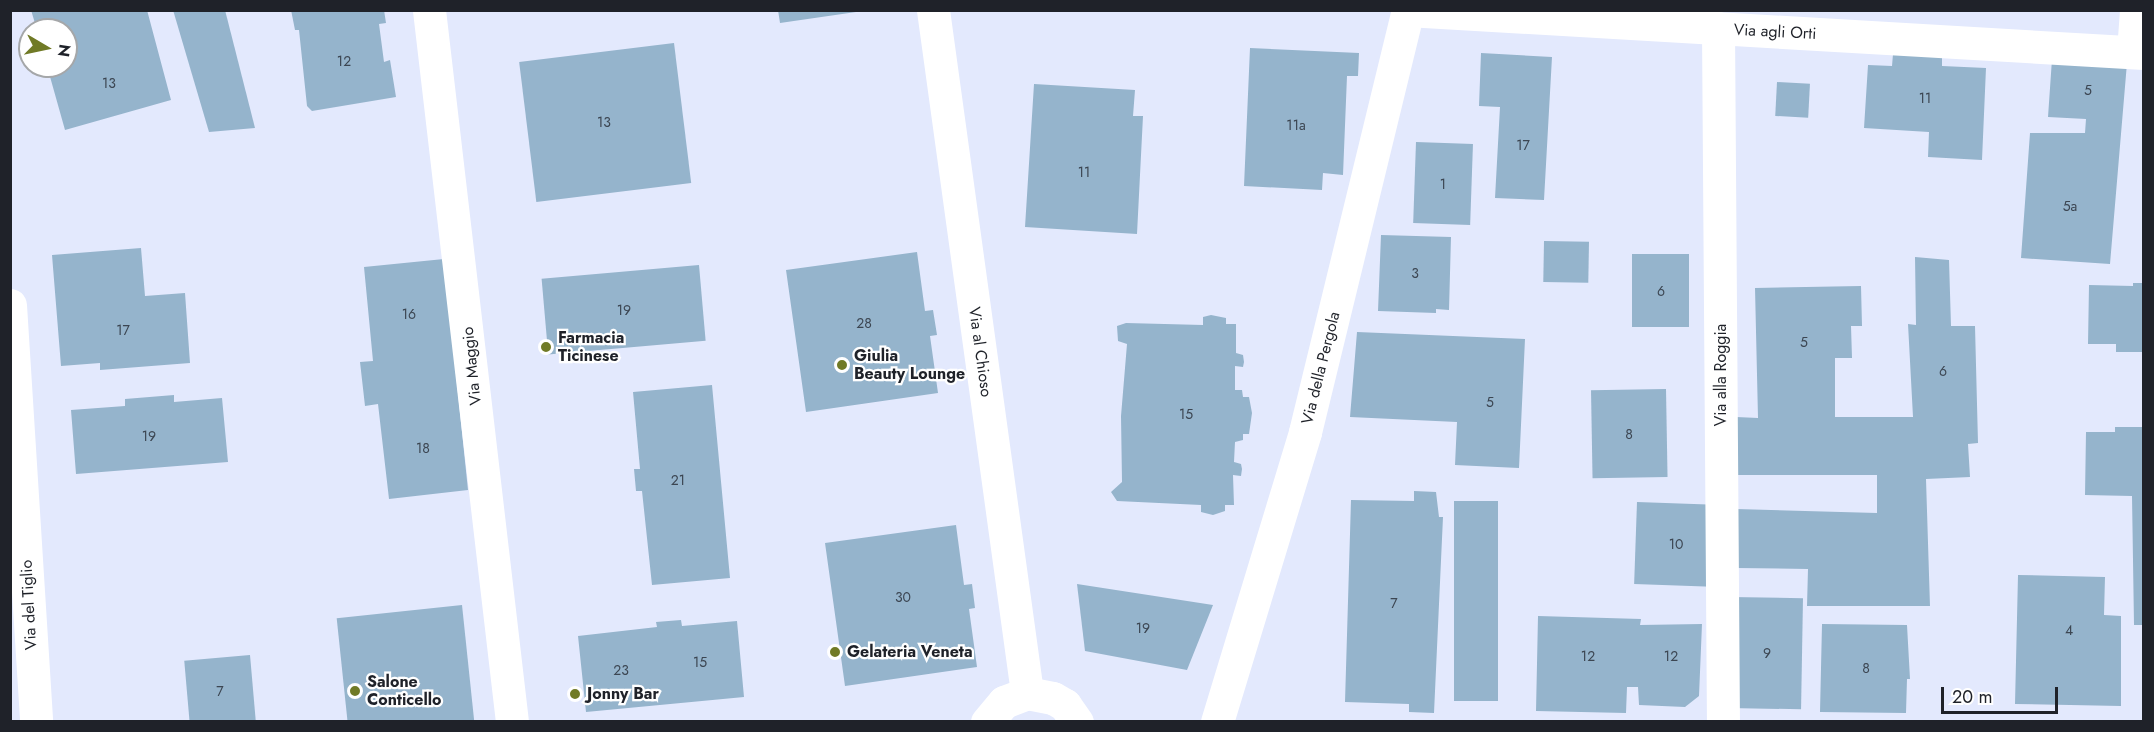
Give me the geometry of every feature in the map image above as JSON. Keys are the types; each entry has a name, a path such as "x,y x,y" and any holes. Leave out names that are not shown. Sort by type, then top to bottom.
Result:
{"street":[{"name":"Via Maggio","path":"429,10 512,722"},
{"name":"Via al Chioso","path":"933,10 1027,693"},
{"path":"2136,10 2138,52"},
{"name":"Via agli Orti","path":"1419,11 1726,23 2138,52"},
{"name":"Via della Pergola","path":"1217,722 1305,432 1419,11"},
{"name":"Via alla Roggia","path":"1723,722 1726,23"},
{"name":"Via del Tiglio","path":"10,305 36,722"},
{"path":"987,722 1004,702 1027,693 1053,698 1065,705 1077,722"}],"building":[{"path":"31,10 147,10 171,100 65,130 50,78 78,78 78,18 33,18"},
{"path":"173,10 225,10 255,128 209,132"},
{"path":"291,10 384,10 386,23 379,24 384,62 390,60 396,97 312,111 307,106 299,30 295,30"},
{"path":"778,10 856,10 856,12 780,23"},
{"path":"674,43 691,183 536,202 519,62"},
{"path":"1250,48 1359,53 1358,76 1347,76 1343,175 1323,173 1322,190 1244,186"},
{"path":"1481,53 1552,57 1544,200 1495,198 1500,107 1479,106"},
{"path":"1893,54 1942,57 1942,66 1986,68 1982,160 1928,157 1929,132 1864,128 1868,65 1892,66"},
{"path":"2052,59 2127,63 2110,264 2021,258 2030,133 2085,133 2086,119 2048,117"},
{"path":"1777,82 1810,84 1808,118 1775,116"},
{"path":"1034,84 1135,90 1133,116 1143,116 1137,234 1025,227"},
{"path":"1416,142 1473,144 1470,225 1413,223"},
{"path":"1381,235 1451,237 1449,310 1436,309 1436,313 1378,311"},
{"path":"1544,241 1589,242 1588,283 1543,282"},
{"path":"141,248 145,296 185,293 190,363 100,370 100,363 61,366 52,255"},
{"path":"917,252 925,311 933,310 937,335 930,336 938,393 806,412 786,270"},
{"path":"1632,254 1689,254 1689,327 1632,327"},
{"path":"1915,257 1949,260 1951,326 1975,326 1978,443 1968,444 1970,477 1926,479 1930,606 1807,606 1808,569 1737,568 1736,509 1877,513 1877,475 1731,475 1736,417 1758,418 1755,288 1861,286 1862,326 1851,326 1852,358 1835,358 1835,417 1913,417 1908,324 1916,325"},
{"path":"444,259 468,490 389,499 378,404 365,406 360,362 373,361 364,267"},
{"path":"699,265 706,341 548,354 542,279"},
{"path":"2133,283 2144,283 2144,352 2116,352 2116,344 2088,344 2089,285 2133,286"},
{"path":"1211,315 1226,318 1226,324 1236,324 1236,353 1243,355 1244,362 1243,367 1235,366 1235,390 1242,390 1243,397 1249,397 1252,413 1249,434 1243,434 1243,440 1235,442 1234,462 1241,464 1242,469 1241,476 1233,475 1234,505 1225,505 1225,511 1213,515 1201,512 1201,505 1117,501 1111,492 1122,482 1121,416 1127,344 1118,341 1117,326 1126,323 1203,325 1203,317"},
{"path":"1357,332 1525,339 1519,468 1455,465 1457,422 1350,417"},
{"path":"712,385 730,578 652,585 642,491 636,491 634,469 640,469 633,392"},
{"path":"1666,389 1668,477 1593,478 1591,390"},
{"path":"174,395 174,402 222,398 228,462 76,474 71,410 125,406 125,399"},
{"path":"2115,427 2144,427 2144,625 2134,625 2132,496 2085,495 2086,432 2115,432"},
{"path":"1414,491 1436,492 1439,517 1443,517 1434,713 1409,712 1409,704 1345,702 1351,500 1414,501"},
{"path":"1454,501 1498,501 1498,701 1454,701"},
{"path":"1637,502 1715,505 1712,587 1634,584"},
{"path":"956,525 964,585 972,584 975,608 969,609 977,667 845,686 825,543"},
{"path":"2018,575 2105,577 2104,615 2121,616 2121,706 2015,704"},
{"path":"1077,584 1213,605 1187,670 1085,651"},
{"path":"1730,597 1803,598 1801,709 1728,708"},
{"path":"462,605 474,722 348,722 337,618"},
{"path":"1538,616 1641,619 1640,625 1702,624 1699,696 1685,707 1639,705 1638,687 1627,687 1626,713 1536,711"},
{"path":"681,620 682,626 737,621 744,697 586,712 578,636 657,627 656,622"},
{"path":"1822,624 1907,625 1910,679 1907,679 1906,713 1820,712"},
{"path":"250,655 256,722 190,722 184,661"}],"place":[{"name":"Farmacia Ticinese","path":"546,347"},
{"name":"Giulia Beauty Lounge","path":"842,365"},
{"name":"Gelateria Veneta","path":"835,652"},
{"name":"Salone Conticello","path":"355,691"},
{"name":"Jonny Bar","path":"575,694"}]}
